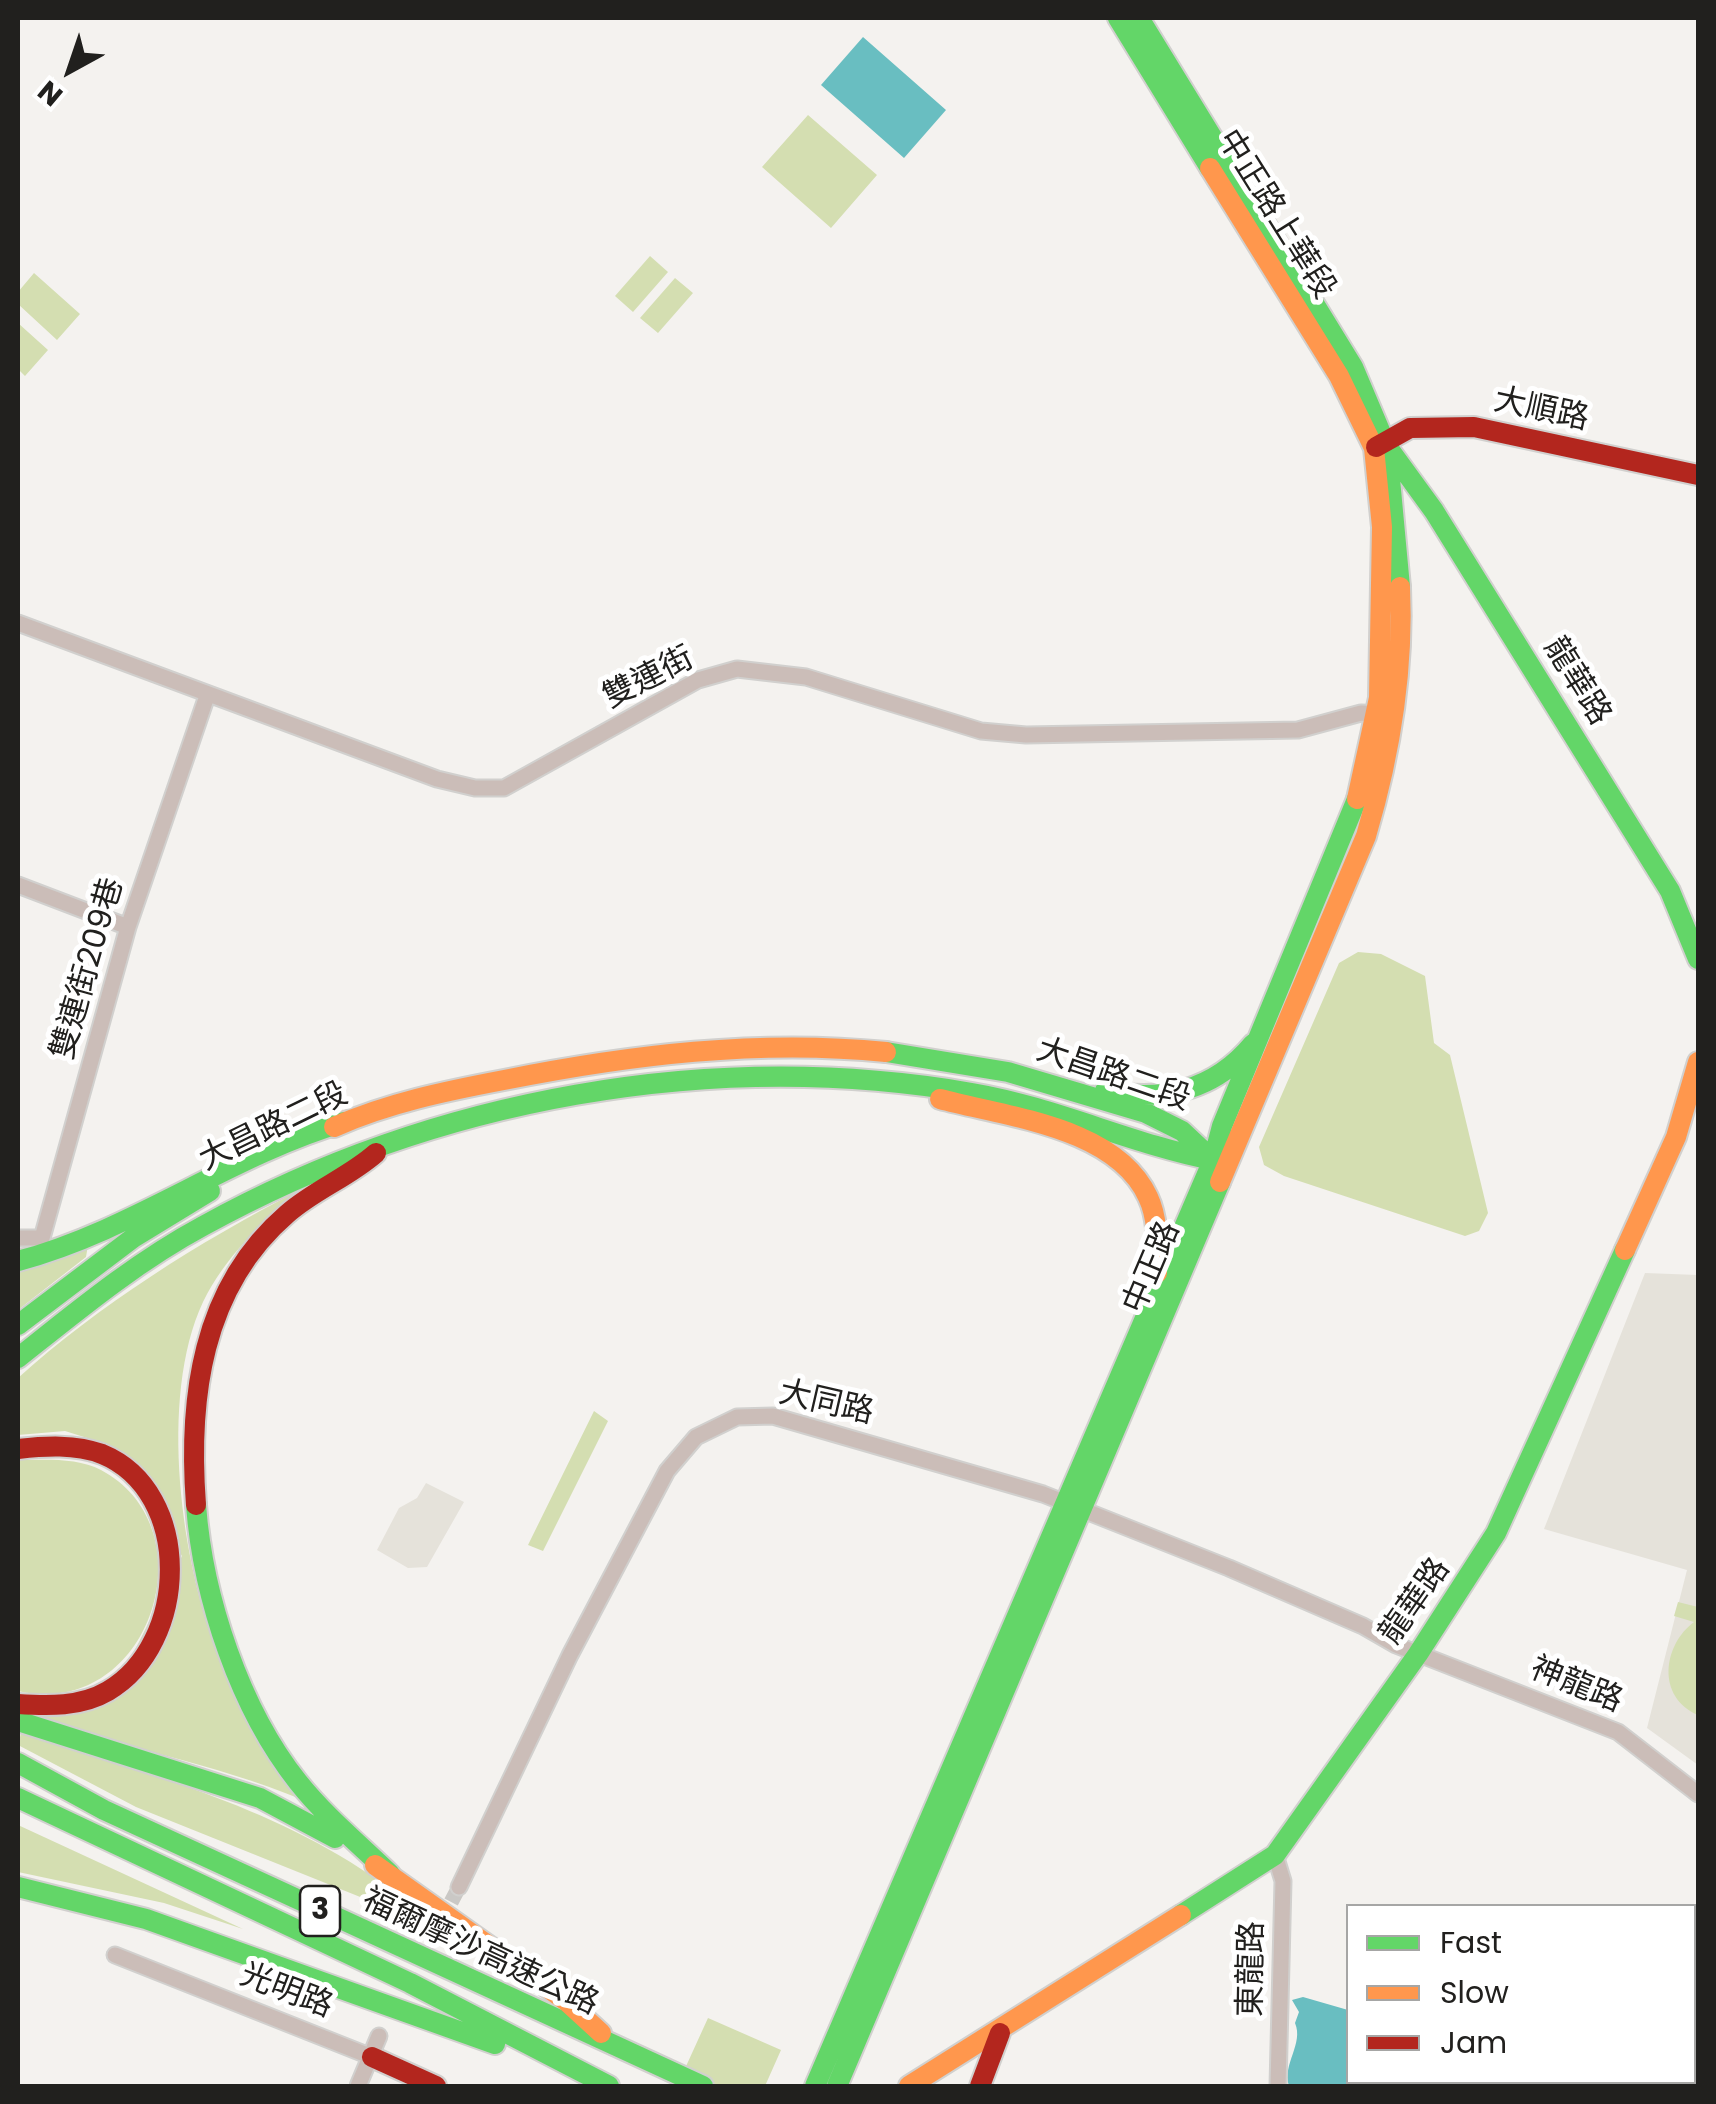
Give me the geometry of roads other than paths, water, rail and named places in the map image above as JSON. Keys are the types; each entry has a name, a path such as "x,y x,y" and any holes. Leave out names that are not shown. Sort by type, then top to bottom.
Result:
{"main road":[{"name":"中正路上華段","path":"1118,18 1380,447"},
{"name":"中正路上華段","path":"1139,18 1353,367 1380,447"},
{"name":"大順路","path":"1380,447 1410,428 1474,427 1698,475"},
{"name":"中正路","path":"827,2084 1072,1506 1230,1165 1366,836 1382,787 1386,714 1380,447"},
{"name":"龍華路","path":"1380,447 1434,511 1670,890 1698,959"},
{"name":"中正路","path":"1072,1506 1146,1312 1346,834 1386,714"},
{"path":"1009,1072 1116,1094 1174,1095 1208,1084 1244,1056 1268,1022"},
{"name":"大昌路二段","path":"18,1326 133,1238 216,1187 344,1122 493,1082 672,1054 841,1052 926,1058 1009,1072 1187,1130 1212,1160"},
{"name":"龍華路","path":"909,2086 1000,2033 1275,1854 1471,1578 1532,1459 1676,1137 1698,1062"},
{"name":"大昌路二段","path":"18,1358 158,1254 227,1213 376,1153 506,1112 624,1087 714,1076 885,1082 976,1093 1212,1160"},
{"path":"885,1082 1074,1136 1126,1163 1149,1198 1157,1230 1159,1265 1146,1312"},
{"path":"18,1262 118,1224 259,1150 309,1130 344,1122"},
{"path":"376,1153 360,1169 290,1211 238,1270 221,1302 192,1394 204,1563 232,1666 286,1766 390,1874"},
{"path":"18,1450 78,1448 114,1460 147,1491 164,1521 173,1580 170,1603 159,1632 127,1673 103,1691 74,1704 18,1704"},
{"path":"18,1720 110,1752 188,1771 310,1822 566,2000 624,2054"},
{"name":"福爾摩沙高速公路","path":"18,1763 104,1810 624,2054 703,2086"},
{"name":"福爾摩沙高速公路","path":"18,1798 410,1983 602,2084"},
{"path":"18,1887 146,1918 602,2084"},
{"path":"980,2086 1000,2033"},
{"name":"光明路","path":"372,2057 436,2086"}],"street":[{"name":"雙連街","path":"18,623 437,779 476,788 504,788 698,680 737,668 806,677 981,732 1026,736 1298,730 1386,714"},
{"name":"雙連街209巷","path":"18,1238 42,1238 128,927 207,696"},
{"path":"18,884 128,927"},
{"name":"大同路","path":"459,1887 667,1471 696,1437 737,1417 773,1416 1072,1506 1229,1568 1418,1654"},
{"name":"神龍路","path":"1418,1654 1618,1732 1698,1794"},
{"name":"東龍路","path":"1275,1854 1283,1880 1278,2086"},
{"name":"光明路","path":"115,1954 372,2057"},
{"path":"358,2086 380,2036"}],"water":[{"path":"863,37 946,110 904,158 821,85"},
{"path":"1303,1997 1346,2009 1346,2084 1373,2086 1289,2086 1288,2070 1297,2039 1295,2023 1299,2012 1292,2000"}],"tunnel":[{"path":"419,1963 459,1887"}]}
